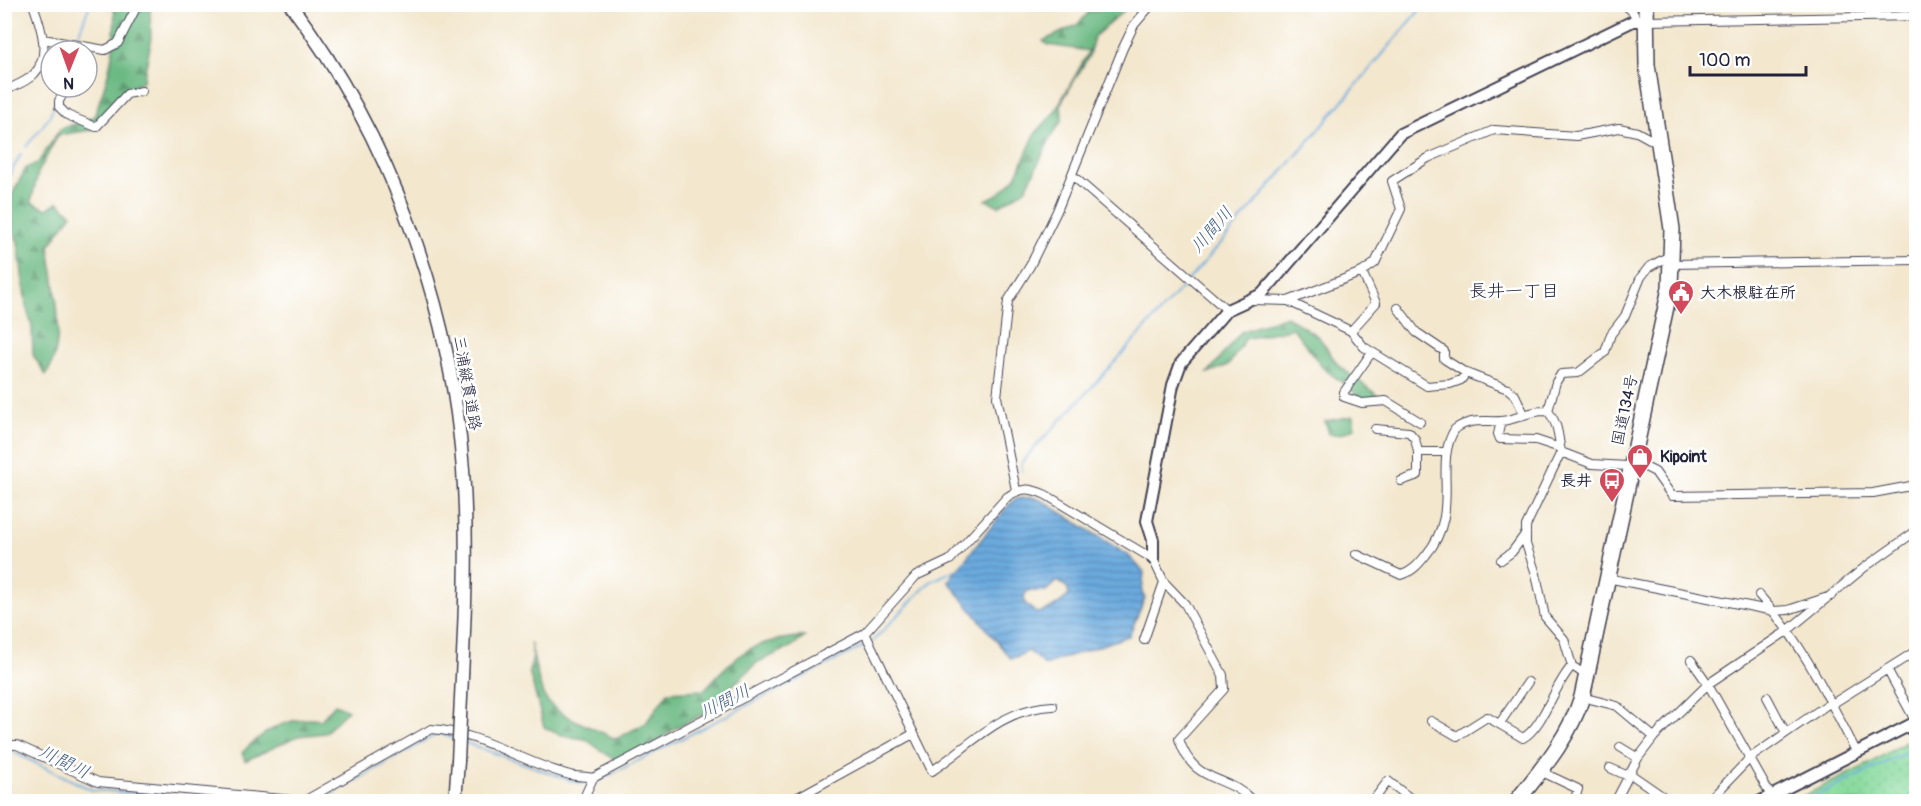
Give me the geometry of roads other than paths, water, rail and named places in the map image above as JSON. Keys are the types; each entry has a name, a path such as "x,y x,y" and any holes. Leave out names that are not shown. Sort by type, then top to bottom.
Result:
{"highway":[{"name":"国道134号","path":"1516,801 1570,727 1582,697 1663,322 1672,259 1660,144 1641,21 1646,4"}],"main road":[{"name":"三浦縦貫道路","path":"290,4 325,55 374,143 410,227 439,320 458,420 464,496 466,594 455,801"}],"street":[{"path":"33,4 43,39"},
{"path":"99,49 105,50 116,45 125,33 138,4"},
{"path":"1016,490 997,398 1008,301 1030,266 1072,177 1134,25 1152,4"},
{"path":"1624,4 1641,21"},
{"path":"1254,801 1232,784 1212,778 1197,769 1184,754 1179,739 1224,689 1223,675 1185,604 1164,582 1153,559 1153,540 1147,521 1173,385 1181,363 1227,310 1262,294 1401,134 1641,21 1917,16"},
{"path":"4,91 33,75 39,66"},
{"path":"60,99 59,107 67,115 96,127 127,94 142,91"},
{"path":"1252,300 1288,301 1362,272 1375,263 1401,209 1392,181 1428,158 1483,134 1494,130 1576,136 1619,128 1637,132 1660,144"},
{"path":"1072,177 1227,310"},
{"path":"1586,675 1572,666 1564,639 1545,617 1526,533 1526,526 1537,499 1560,450 1558,428 1548,411 1556,382 1562,374 1578,373 1605,352 1611,334 1625,316 1641,278 1649,267 1672,259 1917,260"},
{"path":"1351,331 1376,303 1362,272"},
{"path":"1288,301 1351,331 1372,352 1427,386 1455,382 1461,380 1466,373"},
{"path":"1398,308 1416,332 1444,351 1444,359 1466,373 1508,389 1515,395 1524,414"},
{"path":"1372,352 1344,392 1344,397 1362,403 1386,401 1420,422"},
{"path":"1356,554 1401,575 1408,573 1419,564 1439,537 1447,500 1446,452 1449,438 1462,424 1476,420 1501,421 1533,410 1548,411"},
{"path":"1501,421 1498,434 1500,439 1536,440 1592,464 1645,467 1655,472 1672,496 1873,493 1917,485"},
{"path":"1375,429 1409,432 1414,439 1418,452 1418,475 1401,481"},
{"path":"1418,452 1446,452"},
{"path":"4,745 17,745 98,783 304,801 431,729 444,730 571,775 593,778 865,633 916,576 950,560 1016,490 1031,489 1046,495 1153,559"},
{"path":"1615,801 1638,758 1690,698 1787,631 1833,596 1865,567 1917,531"},
{"path":"1500,560 1512,552 1526,533"},
{"path":"1607,578 1774,610 1788,610 1833,596"},
{"path":"1144,640 1164,582"},
{"path":"1759,595 1774,610 1832,703 1857,753"},
{"path":"865,633 932,771 1003,718 1034,706 1053,706"},
{"path":"1708,801 1750,758 1832,703 1917,651"},
{"path":"1691,660 1708,684 1771,796"},
{"path":"1431,721 1457,736 1487,717 1523,738 1548,705 1561,679 1572,666"},
{"path":"1759,801 1917,722 1887,669"},
{"path":"1500,723 1528,681"},
{"path":"1582,697 1617,706 1654,737"},
{"path":"1767,697 1786,733"},
{"path":"789,801 913,734"},
{"path":"1620,747 1638,758"},
{"path":"1610,768 1628,775 1671,801"},
{"path":"1540,771 1578,789 1574,801"},
{"path":"582,801 593,778"},
{"path":"1372,801 1388,781 1415,801"}],"water":[{"path":"1032,497 1043,501 1128,555 1144,572 1142,593 1145,598 1129,636 1044,665 1029,651 1011,659 948,581 1015,499","holes":["1057,581 1067,587 1069,595 1045,611 1036,613 1025,603 1024,597 1027,591 1046,591"]}],"waterway":[{"path":"77,39 90,4"},
{"name":"川間川","path":"1022,471 1021,464 1026,457 1179,290 1425,4"},
{"path":"26,147 48,119 57,99"},
{"path":"4,185 21,154"},
{"name":"川間川","path":"872,642 930,582 955,570"},
{"name":"川間川","path":"596,782 866,645"},
{"name":"川間川","path":"318,802 439,733 455,739"},
{"name":"川間川","path":"463,742 582,784"},
{"path":"1803,802 1916,748"},
{"name":"川間川","path":"4,753 13,752 92,790 258,802"}],"place":[{"name":"大木根駐在所","path":"1681,316"},
{"name":"Kipoint","path":"1640,480"},
{"name":"長井","path":"1612,504"}],"district":[{"name":"長井一丁目","path":"1514,291"}]}
